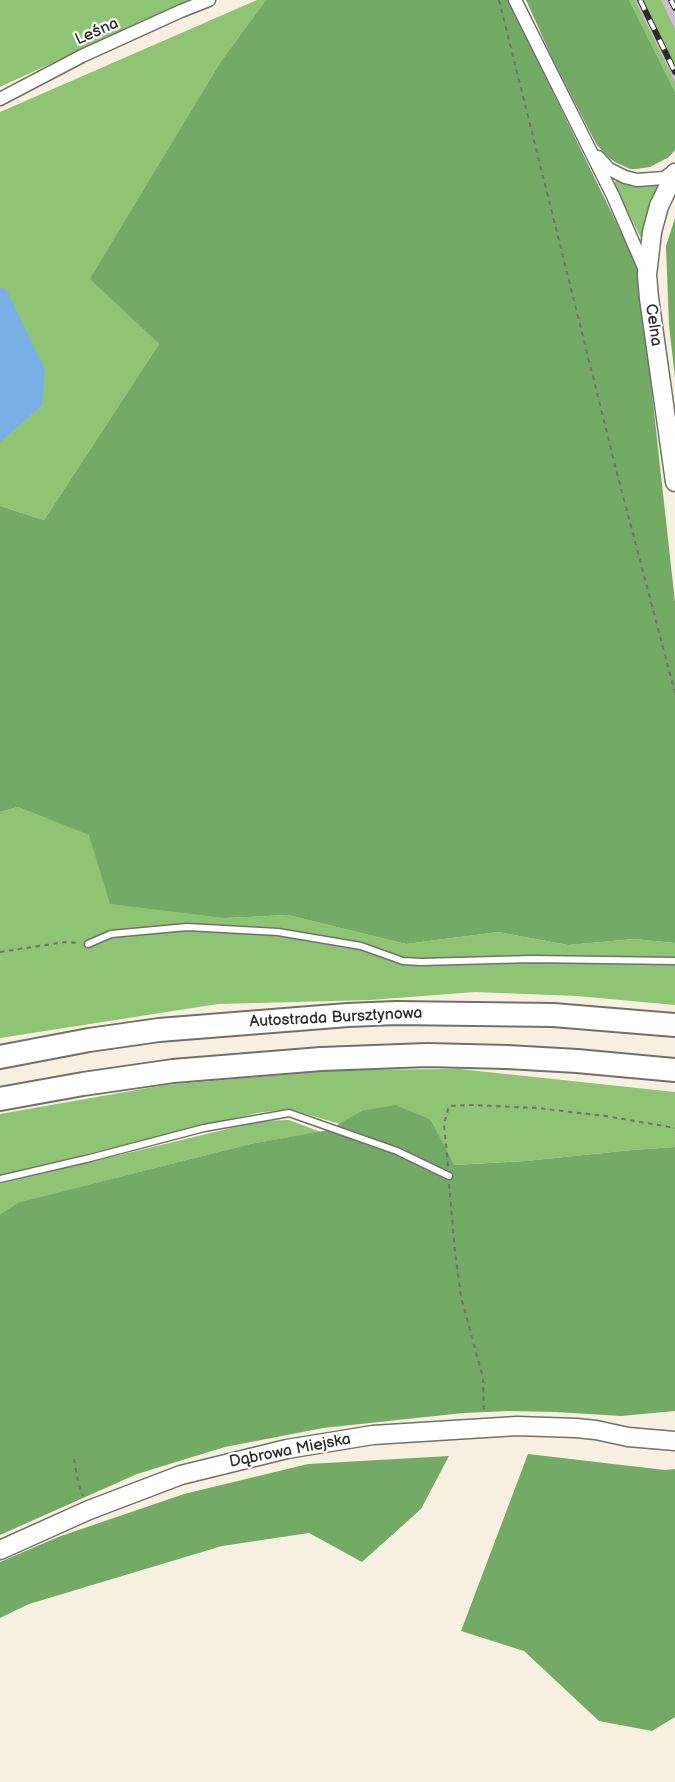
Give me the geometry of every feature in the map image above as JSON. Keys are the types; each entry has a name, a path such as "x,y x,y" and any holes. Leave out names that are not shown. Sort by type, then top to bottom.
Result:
{"highway":[{"name":"Autostrada Bursztynowa","path":"0,1057 89,1040 159,1030 360,1014 553,1015 675,1025"},
{"path":"0,1099 141,1075 321,1059 427,1055 507,1057 628,1064 675,1070"}],"street":[{"name":"Leśna","path":"0,99 82,56 181,10 209,0"},
{"path":"515,0 584,136 647,275"},
{"path":"584,136 609,169 625,177 651,180 664,178 675,171"},
{"name":"Celna","path":"675,171 666,189 652,231 647,275 675,482"},
{"name":"Dąbrowa Miejska","path":"0,1550 89,1510 181,1475 286,1449 373,1435 484,1427 536,1426 596,1430 675,1428"},
{"name":"Dąbrowa Miejska","path":"596,1430 628,1437 675,1441"}],"lane":[{"path":"88,944 111,934 186,927 278,932 361,946 403,961 532,959 675,961"},
{"path":"0,1179 204,1128 289,1113 397,1151 449,1176"}],"path":[{"path":"499,0 618,477 675,693"},
{"path":"0,952 65,942 88,944"},
{"path":"484,1427 483,1378 461,1297 455,1252 444,1124 449,1106 536,1108 606,1116 675,1128"},
{"path":"74,1459 78,1482 89,1510"}],"shaded area":[{"path":"629,0 675,0 675,92"}],"green space":[{"path":"0,0 189,0 0,87"},
{"path":"257,0 266,0 221,61 91,279 159,344 44,520 0,506 0,112"},
{"path":"266,0 508,0 638,267 675,602 675,943 634,939 568,945 498,932 406,944 288,915 226,918 110,904 89,835 18,807 0,812 0,506 44,520 159,344 90,279 221,61"},
{"path":"526,0 629,0 675,92 675,150 669,157 650,167 630,169 608,157 597,145 553,60"},
{"path":"629,0 635,0 675,82 675,92"},
{"path":"643,0 661,0 675,29 675,66"},
{"path":"617,180 659,184 646,218 642,240 613,183"},
{"path":"675,218 675,378 669,325 666,246"},
{"path":"18,807 90,835 226,918 288,915 406,944 498,932 568,945 634,939 675,943 675,1005 577,996 475,992 370,1000 218,1004 0,1038 0,812"},
{"path":"459,1069 675,1092 675,1147 526,1161 453,1165 431,1120 361,1111 340,1124 289,1109 257,1113 0,1175 0,1114 165,1085 341,1070"},
{"path":"396,1105 431,1120 454,1165 526,1161 675,1147 675,1411 621,1416 509,1411 463,1413 323,1428 225,1447 137,1474 0,1535 0,1214 20,1202 250,1144 329,1130 361,1111"},
{"path":"289,1120 321,1132 250,1144 21,1202 0,1214 0,1184 260,1121"},
{"path":"528,1454 665,1470 675,1469 675,1717 652,1731 599,1721 524,1651 461,1631"},
{"path":"449,1456 421,1509 362,1562 309,1533 222,1546 29,1604 0,1618 0,1562 58,1537 184,1494 308,1464"}],"water":[{"path":"0,288 6,289 45,370 42,405 0,442"}],"railway":[{"path":"640,0 675,72"},
{"path":"671,0 675,8"}]}
